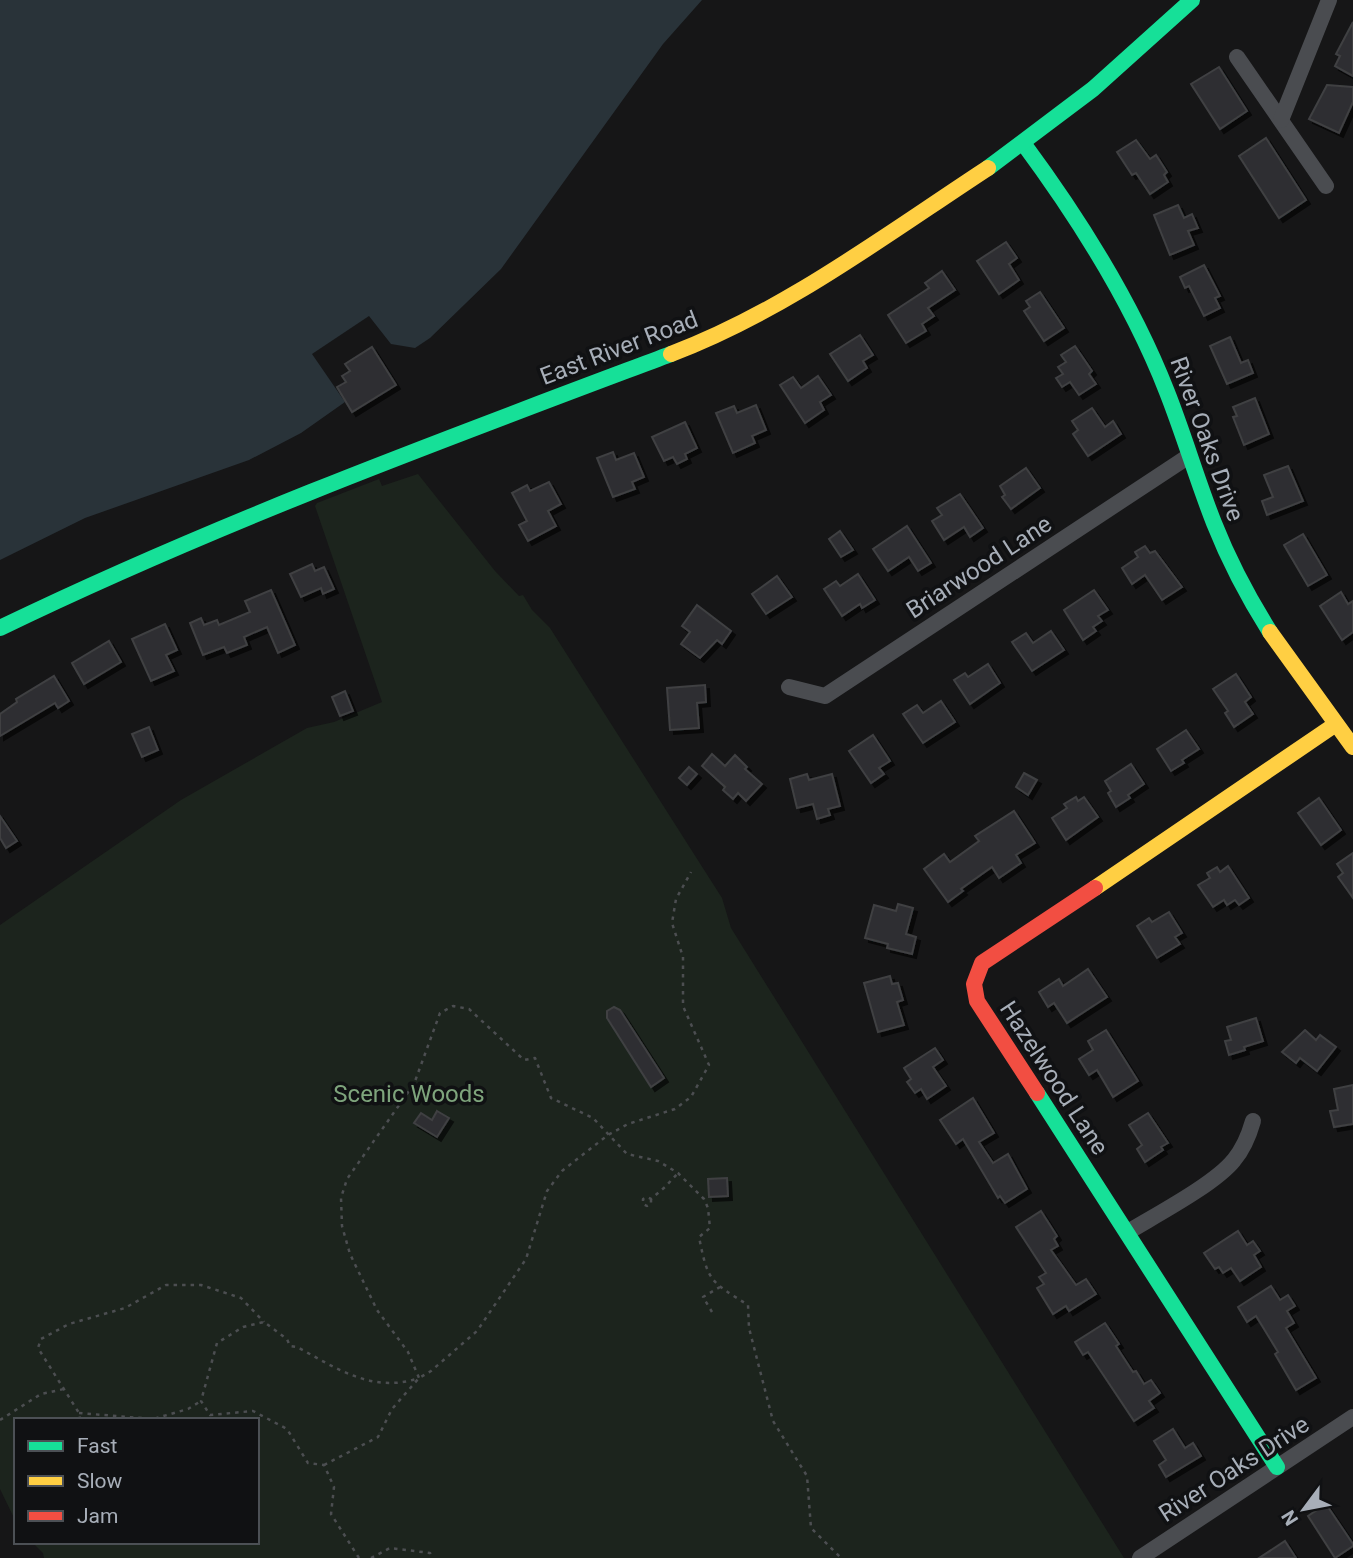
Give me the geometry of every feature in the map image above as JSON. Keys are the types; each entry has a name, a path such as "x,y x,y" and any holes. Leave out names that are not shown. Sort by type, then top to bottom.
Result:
{"street":[{"name":"East River Road","path":"0,628 91,584 433,443 601,381 727,330 774,306 1023,143 1093,89 1192,0"},
{"path":"1281,120 1328,0"},
{"path":"1237,57 1326,186"},
{"name":"River Oaks Drive","path":"1023,143 1058,191 1123,295 1168,393 1215,529 1252,604 1294,669 1353,747"},
{"name":"Briarwood Lane","path":"789,687 825,696 1189,456"},
{"name":"Hazelwood Lane","path":"1277,1467 977,1001 974,984 982,962 1215,808 1336,724"},
{"path":"1128,1232 1219,1175 1233,1162 1243,1147 1253,1121"},
{"name":"River Oaks Drive","path":"1140,1558 1348,1421"},
{"path":"1348,1421 1353,1438"}],"path":[{"path":"80,1418 38,1348 41,1339 69,1324 125,1308 166,1285 201,1285 241,1298 264,1322 287,1339 290,1346 297,1347 361,1380 403,1384 419,1378 431,1371 477,1331 526,1259 547,1191 562,1171 608,1135 628,1124 676,1109 691,1097 709,1065 683,1006 683,957 672,923 676,899 691,872"},
{"path":"419,1378 408,1352 377,1310 350,1254 342,1226 341,1198 347,1179 414,1084 440,1013 453,1006 469,1009 524,1060 535,1058 551,1098 593,1118 627,1154 658,1161 678,1173 704,1199 710,1228 699,1237 705,1270 720,1287 748,1305 749,1328 773,1421 807,1476 811,1528 841,1558"},
{"path":"650,1199 678,1173"},
{"path":"704,1199 708,1196"},
{"path":"712,1312 703,1297 720,1287"},
{"path":"156,1418 188,1409 201,1401 217,1343 243,1327 264,1322"},
{"path":"201,1401 210,1415 253,1411 287,1429 308,1463 324,1465 379,1437 392,1409 419,1378"},
{"path":"0,1420 41,1394 64,1389"},
{"path":"79,1413 141,1418"},
{"path":"324,1465 334,1487 331,1514 359,1558"},
{"path":"371,1558 390,1548 430,1553 432,1558"}],"green space":[{"name":"Scenic Woods","path":"418,474 495,571 519,596 523,595 532,610 550,628 722,898 731,928 1124,1558 44,1558 34,1544 259,1544 259,1418 14,1418 14,1518 0,1489 0,925 181,800 307,728 334,722 382,702 315,506 379,479 382,486"}],"shaded area":[{"path":"0,0 702,0 663,44 501,269 430,338 415,348 391,344 369,316 312,354 345,402 301,433 249,460 85,518 0,560"}],"building":[{"path":"1353,22 1353,76 1335,66 1340,56 1336,54"},
{"path":"1219,67 1247,111 1220,129 1191,84"},
{"path":"1327,85 1353,87 1353,102 1339,133 1309,119"},
{"path":"1266,138 1306,200 1279,218 1239,156"},
{"path":"1136,140 1150,159 1156,155 1167,172 1164,175 1168,182 1150,194 1136,173 1132,175 1117,152"},
{"path":"1178,205 1184,218 1192,214 1198,228 1188,231 1194,245 1170,255 1154,215"},
{"path":"1006,242 1017,258 1009,264 1019,280 999,294 977,261"},
{"path":"1204,265 1220,296 1215,298 1220,308 1204,316 1189,286 1185,288 1180,277"},
{"path":"942,271 955,290 928,308 934,316 922,324 926,331 906,343 888,315 929,288 925,283"},
{"path":"1040,292 1064,328 1044,341 1024,311 1030,307 1026,301"},
{"path":"860,335 873,355 863,361 867,368 848,381 830,354"},
{"path":"1230,337 1241,363 1248,360 1253,373 1227,384 1210,346"},
{"path":"1075,346 1092,371 1089,374 1096,384 1079,395 1070,382 1062,387 1056,378 1063,374 1058,367 1066,362 1061,355"},
{"path":"372,347 396,385 352,412 337,387 346,382 342,376 350,371 345,364"},
{"path":"818,376 831,395 820,402 824,410 805,423 780,385 793,377 801,388"},
{"path":"1255,398 1269,434 1244,445 1233,417 1237,416 1233,407"},
{"path":"756,405 766,430 752,436 755,443 733,453 716,413 734,406 737,413"},
{"path":"1092,408 1105,427 1113,421 1121,434 1088,456 1073,434 1078,430 1072,421"},
{"path":"685,422 697,448 685,454 687,459 677,464 673,457 664,461 652,437"},
{"path":"613,452 616,460 634,453 644,477 632,482 635,489 613,497 597,458"},
{"path":"1288,466 1303,501 1267,515 1262,501 1273,497 1264,475"},
{"path":"1026,468 1040,488 1011,509 1002,497 1005,495 1000,486"},
{"path":"549,482 561,504 548,511 556,526 528,541 519,525 527,521 512,493 527,485 530,491"},
{"path":"960,494 983,528 970,537 964,527 944,540 932,521 942,515 937,508"},
{"path":"907,526 931,563 918,571 909,557 888,571 873,549"},
{"path":"840,531 853,550 841,557 829,539"},
{"path":"1303,534 1327,575 1308,586 1284,545"},
{"path":"1145,546 1150,553 1155,551 1182,587 1162,600 1145,575 1132,584 1122,568 1138,557 1135,552"},
{"path":"312,564 315,571 324,567 334,589 323,594 321,588 301,597 290,574"},
{"path":"858,574 875,600 862,608 860,604 842,616 824,589 836,581 840,586"},
{"path":"777,576 792,597 766,614 752,594"},
{"path":"271,590 295,645 278,653 267,627 244,637 247,645 227,653 224,647 203,655 190,623 201,618 204,625 217,620 219,625 250,612 245,601"},
{"path":"1094,590 1108,610 1098,616 1102,621 1093,627 1096,631 1083,640 1064,610"},
{"path":"1341,592 1348,604 1353,601 1353,632 1342,640 1320,606"},
{"path":"697,605 731,631 722,644 717,640 700,658 681,644 690,632 682,626"},
{"path":"165,624 177,650 166,655 174,671 151,681 132,639"},
{"path":"1051,631 1064,650 1032,671 1012,642 1026,633 1033,643"},
{"path":"109,641 121,662 84,684 72,663"},
{"path":"988,664 1000,683 970,704 954,680 965,673 968,677"},
{"path":"1236,674 1251,697 1245,702 1253,714 1234,727 1225,713 1228,711 1213,689"},
{"path":"54,676 69,701 58,708 55,703 0,736 0,714 17,702 16,699"},
{"path":"705,685 706,702 697,703 699,728 670,730 667,688"},
{"path":"345,691 353,711 340,716 332,697"},
{"path":"941,701 955,722 923,743 903,714 917,705 923,713"},
{"path":"149,727 158,750 142,757 132,734"},
{"path":"1186,730 1199,749 1171,771 1157,749"},
{"path":"873,735 890,761 879,768 884,774 871,783 849,751"},
{"path":"712,754 725,766 735,755 747,767 745,769 762,784 746,801 738,793 733,799 723,790 725,787 702,766"},
{"path":"1131,764 1144,784 1116,807 1105,781"},
{"path":"689,767 697,774 687,785 679,778"},
{"path":"1024,773 1037,780 1028,795 1016,787"},
{"path":"807,774 809,780 832,774 840,806 828,809 830,815 817,819 813,804 797,808 790,779"},
{"path":"1076,797 1078,801 1084,797 1098,817 1066,840 1052,818 1067,808 1064,804"},
{"path":"1319,798 1341,830 1321,845 1298,813"},
{"path":"1014,811 1035,843 1016,855 1021,863 999,878 992,867 948,902 924,869 944,854 950,862 979,841 975,836"},
{"path":"0,816 17,841 6,848 0,838"},
{"path":"1353,853 1353,898 1338,877 1343,873 1337,864"},
{"path":"1228,866 1249,898 1239,905 1235,900 1227,905 1224,900 1213,907 1198,885 1210,878 1207,873 1217,867 1220,872"},
{"path":"898,904 913,908 906,934 916,937 912,954 887,948 888,944 865,938 874,905 896,911"},
{"path":"1169,912 1182,933 1175,937 1180,944 1157,958 1137,926 1149,918 1152,922"},
{"path":"1088,969 1107,997 1067,1023 1054,1003 1048,1007 1039,992 1059,979 1063,986"},
{"path":"890,976 892,984 898,983 903,1000 897,1002 904,1025 878,1032 864,983"},
{"path":"614,1007 620,1010 664,1078 651,1087 607,1018 607,1011"},
{"path":"1256,1018 1263,1041 1229,1055 1225,1041 1231,1040 1227,1027"},
{"path":"1106,1030 1138,1081 1113,1097 1097,1070 1089,1075 1079,1059 1093,1050 1088,1041"},
{"path":"1305,1030 1316,1040 1320,1035 1336,1047 1317,1071 1300,1058 1296,1063 1282,1052"},
{"path":"935,1048 943,1060 933,1067 946,1086 927,1099 921,1089 915,1093 907,1082 911,1079 904,1068"},
{"path":"1353,1085 1353,1124 1334,1127 1330,1111 1338,1110 1334,1089"},
{"path":"973,1098 994,1133 979,1142 993,1163 1008,1154 1027,1189 1005,1203 1000,1196 998,1198 963,1139 956,1144 940,1120"},
{"path":"437,1111 449,1118 437,1137 414,1123 421,1113 432,1120"},
{"path":"1148,1113 1168,1143 1161,1147 1163,1150 1145,1162 1137,1149 1142,1145 1129,1125"},
{"path":"727,1178 728,1196 709,1197 708,1179"},
{"path":"1041,1211 1057,1236 1054,1239 1058,1246 1051,1250 1076,1285 1086,1279 1096,1294 1069,1311 1066,1306 1053,1314 1037,1288 1044,1284 1039,1277 1046,1273 1016,1227"},
{"path":"1238,1231 1247,1245 1253,1241 1260,1251 1254,1255 1261,1267 1240,1281 1231,1268 1223,1273 1219,1267 1215,1269 1204,1253"},
{"path":"1271,1286 1280,1300 1288,1295 1295,1306 1287,1311 1294,1323 1286,1328 1316,1378 1296,1390 1275,1354 1278,1352 1256,1316 1247,1322 1238,1307"},
{"path":"1105,1323 1133,1372 1136,1371 1144,1384 1151,1380 1160,1393 1149,1401 1154,1408 1134,1421 1088,1352 1083,1355 1075,1342"},
{"path":"1173,1429 1185,1448 1193,1443 1201,1456 1166,1477 1159,1465 1166,1460 1154,1441"},
{"path":"1326,1504 1353,1544 1335,1558 1308,1516"},
{"path":"1285,1541 1296,1558 1259,1558"}],"traffic: fast":[{"path":"988,168 1093,89 1192,0"},
{"path":"1023,143 1084,232 1138,326 1167,392 1220,537 1239,579 1270,632"},
{"path":"0,628 248,518 417,450 671,354"},
{"path":"1037,1093 1277,1467"}],"traffic: slow":[{"path":"671,354 795,294 988,168"},
{"path":"1270,632 1353,747"},
{"path":"1095,888 1336,724"}],"traffic: jam":[{"path":"1037,1093 977,1001 974,984 982,963 1095,888"}]}
